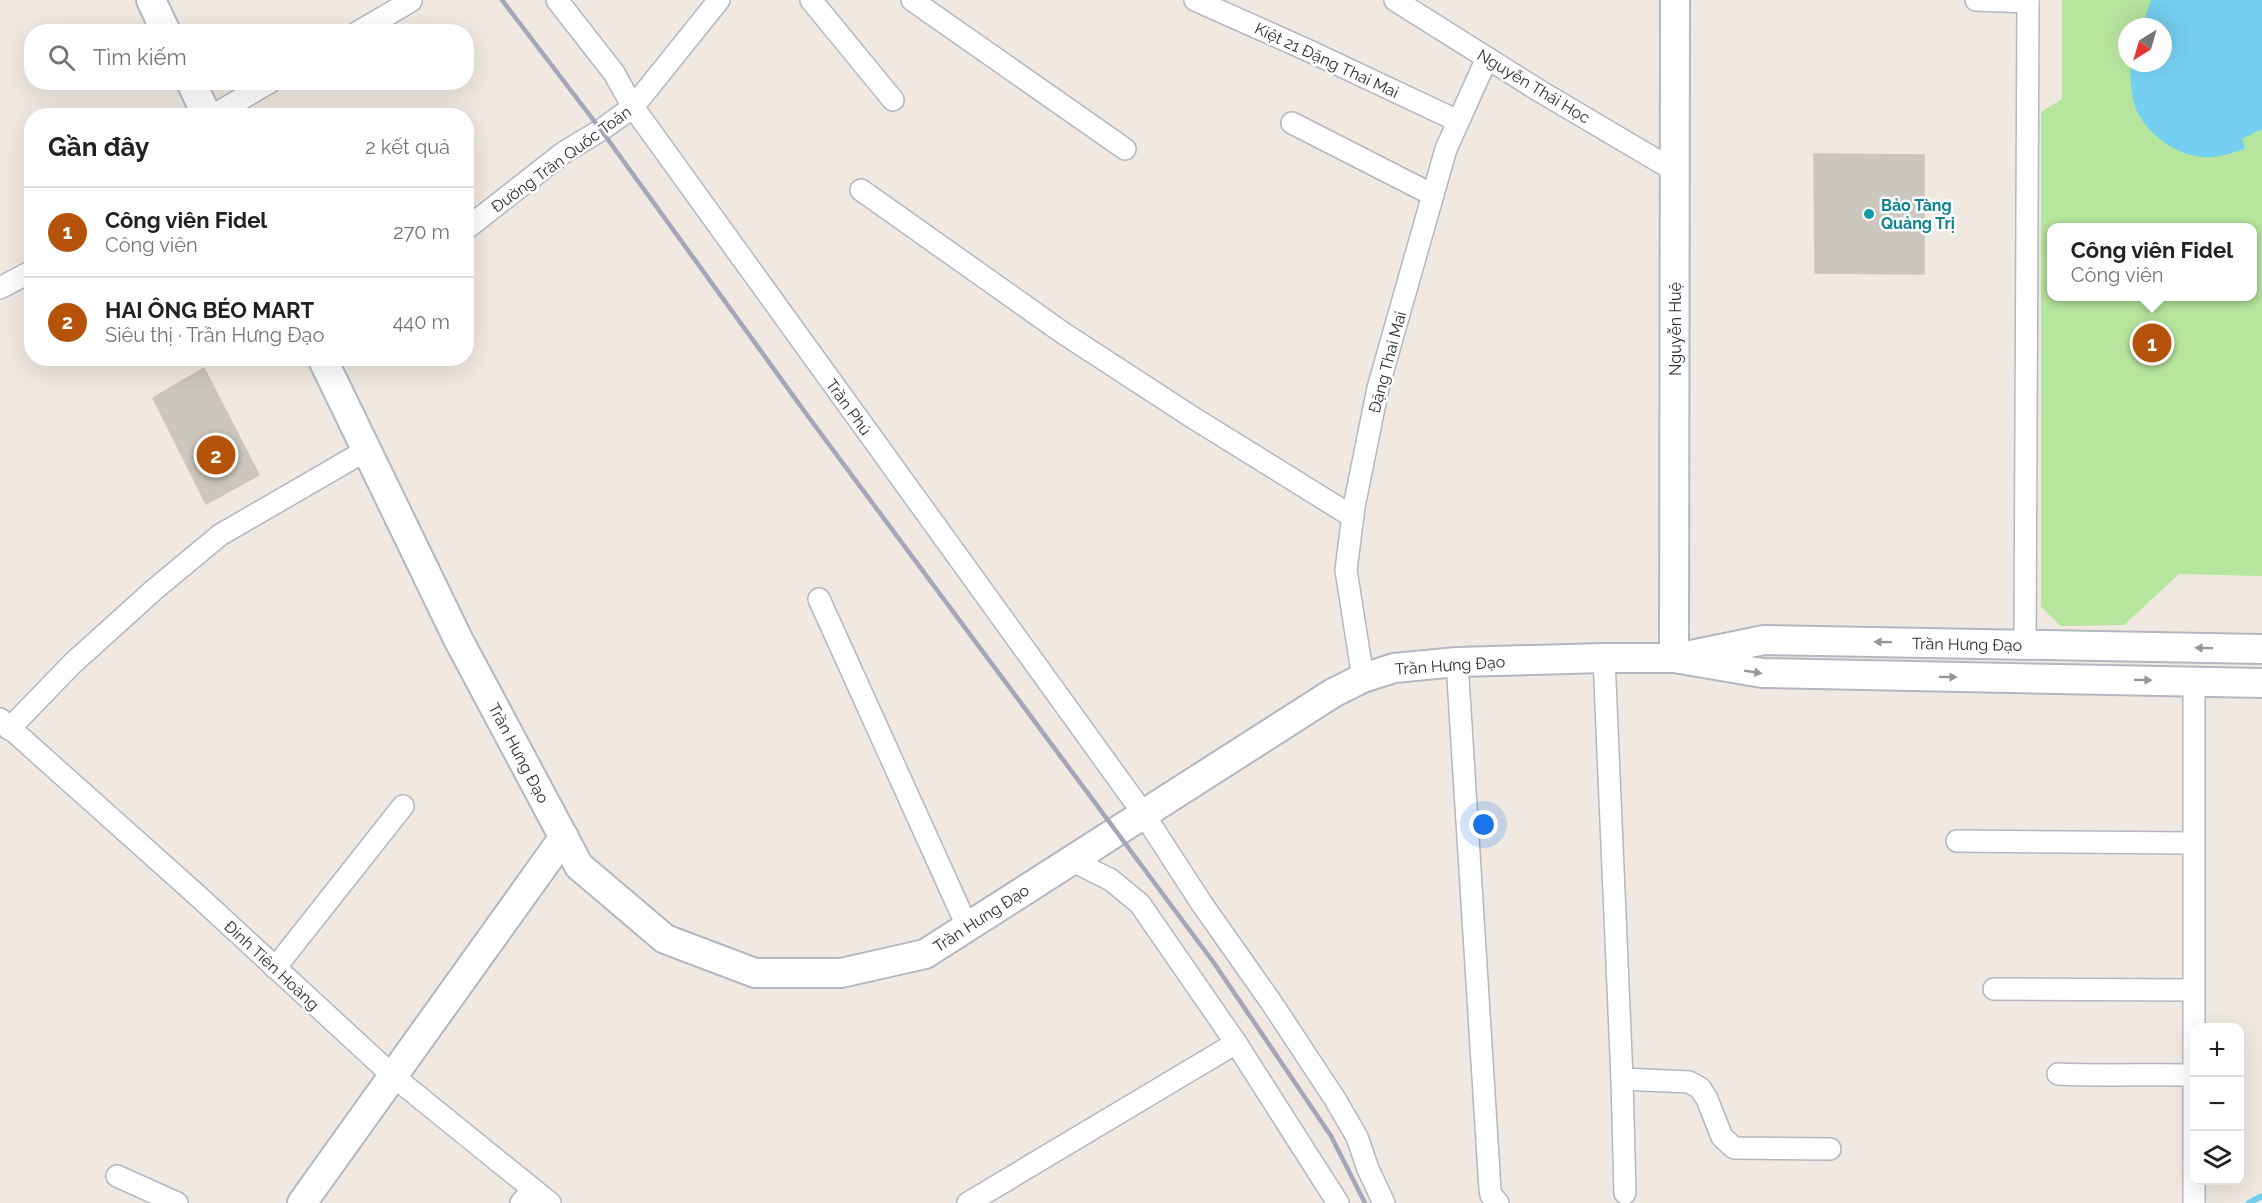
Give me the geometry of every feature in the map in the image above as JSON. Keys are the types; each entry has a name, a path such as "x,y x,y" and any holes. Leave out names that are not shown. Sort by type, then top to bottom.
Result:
{"street":[{"path":"151,0 162,24"},
{"name":"Trần Phú","path":"557,0 614,73 633,106 1143,813 1335,1099 1357,1137 1368,1169 1384,1203"},
{"name":"Đường Trần Quốc Toản","path":"474,223 563,153 601,130 633,106 719,0"},
{"path":"811,0 893,100"},
{"path":"912,0 1125,149"},
{"name":"Kiệt 21 Đặng Thai Mai","path":"1195,0 1458,121"},
{"name":"Nguyễn Thái Học","path":"1395,0 1675,171"},
{"name":"Nguyễn Huệ","path":"1674,658 1675,0"},
{"path":"1976,0 2028,1 2025,645"},
{"path":"372,24 411,2"},
{"name":"Đặng Thai Mai","path":"1363,678 1346,570 1353,517 1378,388 1446,149 1487,58"},
{"path":"195,90 203,108"},
{"path":"226,108 256,90"},
{"path":"1293,123 1433,195"},
{"path":"861,190 1063,333 1192,417 1353,517"},
{"path":"0,288 24,276"},
{"name":"Trần Hưng Đạo","path":"326,366 458,639 579,866 665,939 755,973 841,973 925,954 1333,693 1363,678 1394,668 1457,662 1674,658 1762,673 2262,682"},
{"path":"4,724 155,589 220,535 365,451"},
{"path":"819,599 968,926"},
{"name":"Trần Hưng Đạo","path":"1674,658 1764,640 2262,649"},
{"path":"1604,658 1625,1194"},
{"path":"1457,662 1490,1189 1491,1195 1498,1203"},
{"path":"2193,681 2193,1023"},
{"name":"Đinh Tiên Hoàng","path":"4,724 198,896 527,1196 550,1203"},
{"path":"275,968 403,806"},
{"path":"302,1203 564,837"},
{"path":"1957,840 2193,843"},
{"path":"1071,860 1111,880 1140,904 1236,1043 1338,1203"},
{"path":"1994,989 2193,990"},
{"path":"969,1203 1236,1043"},
{"path":"2058,1074 2190,1075"},
{"path":"2194,1077 2194,1203"},
{"path":"1622,1079 1689,1082 1700,1088 1707,1099 1722,1137 1734,1148 1830,1149"},
{"path":"117,1176 177,1203"}],"green space":[{"path":"2062,0 2262,0 2262,576 2179,574 2124,625 2061,626 2041,607 2041,112 2062,99"}],"water":[{"path":"2151,0 2262,0 2262,129 2242,139 2245,149 2214,157 2192,155 2162,141 2146,126 2137,111 2133,98 2130,72 2172,72 2172,18 2145,18"}],"building":[{"name":"Bảo Tàng Quảng Trị","path":"1814,154 1924,155 1924,274 1815,273"},
{"path":"204,368 259,475 206,504 153,398"}],"waterway":[{"path":"2249,1203 2262,1196"}],"railway":[{"path":"502,0 601,130 810,419 1214,963 1331,1136 1365,1203"}],"place":[{"name":"Bảo Tàng Quảng Trị","path":"1869,214"},
{"name":"Công viên Fidel","path":"2152,343"},
{"name":"HAI ÔNG BÉO MART","path":"216,455"}]}
